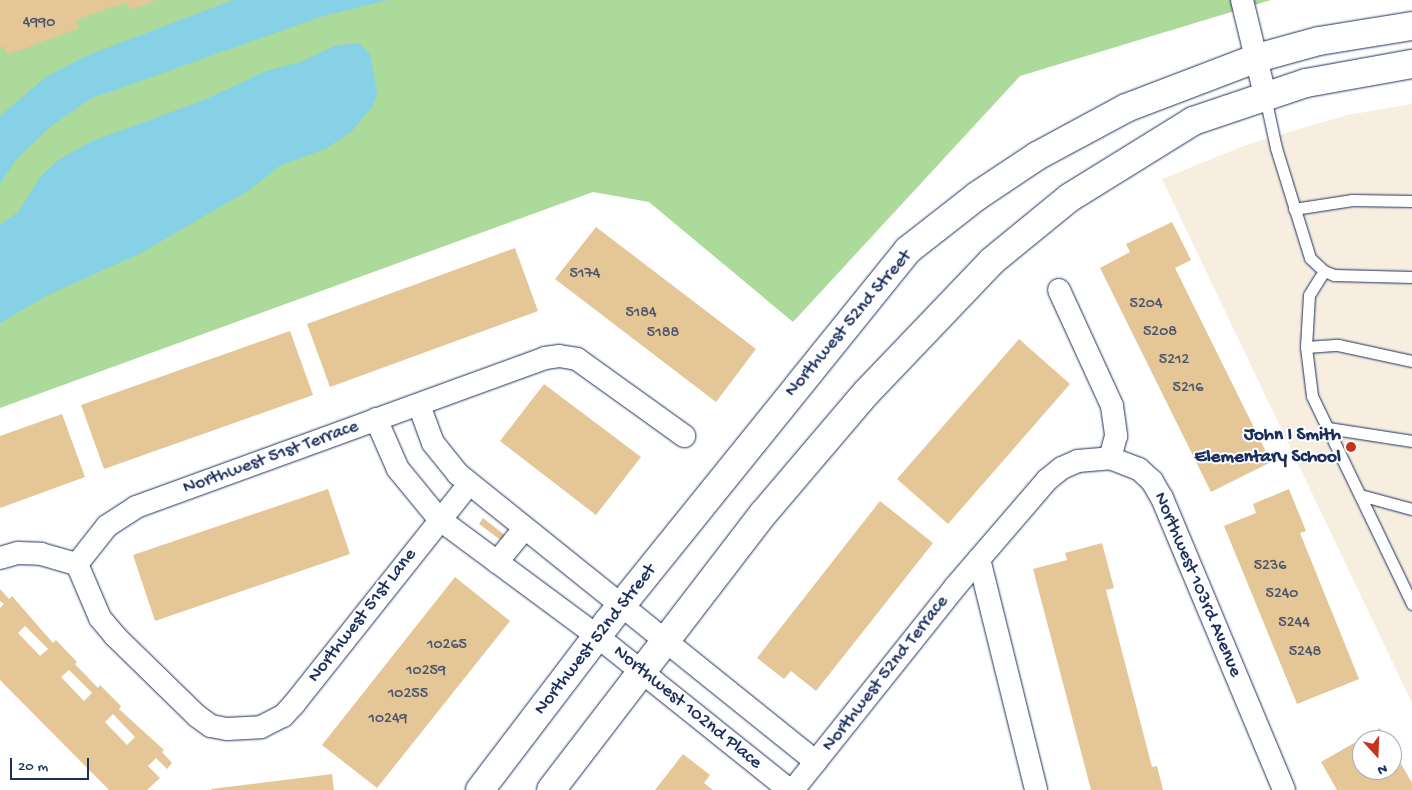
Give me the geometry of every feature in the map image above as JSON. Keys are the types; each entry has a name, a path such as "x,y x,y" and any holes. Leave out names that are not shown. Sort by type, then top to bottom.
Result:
{"street":[{"path":"1242,0 1265,95"},
{"name":"Northwest 52nd Street","path":"480,790 597,636 908,250 977,196 1037,156 1126,108 1256,58 1319,41 1412,26"},
{"path":"551,790 763,514 867,392 992,260 1069,198 1193,121 1265,95 1346,74 1412,64"},
{"path":"1059,290 1112,406 1116,436 1110,458"},
{"name":"Northwest 51st Terrace","path":"77,564 107,526 136,507 376,419 559,356 577,359 684,436"},
{"name":"Northwest 102nd Place","path":"419,405 433,443 469,484 621,606 667,638 816,762"},
{"name":"Northwest 102nd Place","path":"376,419 398,469 439,519 597,636 791,790"},
{"name":"Northwest 52nd Terrace","path":"791,790 816,762 979,559 1047,480 1062,468 1078,461 1110,458"},
{"name":"Northwest 103rd Avenue","path":"1110,458 1139,469 1152,481 1162,498 1284,790"},
{"name":"Northwest 51st Lane","path":"77,564 100,618 131,652 197,716 211,726 245,730 276,720 294,704 439,519 469,484"},
{"path":"497,562 524,529"},
{"path":"0,558 18,553 41,554 77,564"},
{"path":"979,559 1036,790"}],"lane":[{"path":"1265,95 1294,208 1310,258 1324,271 1350,277 1412,277"},
{"path":"1294,208 1352,200 1412,201"},
{"path":"1324,271 1309,295 1306,347 1312,396 1412,604"},
{"path":"1306,347 1338,345 1412,361"},
{"path":"1328,428 1412,441"},
{"path":"1360,495 1412,509"}],"shaded area":[{"name":"John I Smith Elementary School","path":"1412,104 1412,703 1162,179 1246,145 1347,115"}],"green space":[{"path":"120,0 1271,0 1020,76 793,322 649,202 593,192 0,408 0,46"}],"water":[{"path":"233,0 388,0 323,16 90,99 50,127 15,161 0,184 0,116 47,76 86,56"},
{"path":"359,43 370,54 377,92 373,106 351,132 325,149 281,165 249,190 141,253 48,295 0,323 0,225 18,212 41,176 57,161 90,142 204,100 266,71 301,62 334,46"}],"building":[{"path":"0,0 156,0 130,10 127,2 76,20 79,28 7,55 3,46 0,47"},
{"path":"1172,222 1191,260 1175,268 1271,462 1211,492 1100,268 1130,252 1126,244"},
{"path":"596,227 756,349 716,402 555,279"},
{"path":"515,248 538,311 330,387 307,324"},
{"path":"290,331 313,395 104,469 81,405"},
{"path":"1019,339 1070,384 948,524 897,479"},
{"path":"544,384 641,457 596,515 500,441"},
{"path":"62,414 85,477 0,508 0,436"},
{"path":"328,489 350,554 155,621 133,555"},
{"path":"1289,489 1306,531 1300,533 1359,679 1297,704 1224,526 1256,513 1253,504"},
{"path":"880,501 933,543 816,691 791,671 784,679 757,658"},
{"path":"483,518 506,536 502,541 479,524"},
{"path":"1102,543 1114,588 1106,590 1152,767 1157,766 1163,790 1091,790 1033,569 1067,560 1065,553"},
{"path":"455,577 510,621 377,788 322,745"},
{"path":"0,589 9,599 12,596 53,643 56,640 77,662 75,664 98,688 100,685 121,706 119,709 164,750 162,752 172,763 167,769 156,758 148,766 160,778 147,790 109,790 0,680 0,608 4,604 0,601","holes":["25,626 48,649 40,656 18,633","69,670 92,693 84,701 61,677","113,714 135,737 127,745 105,722"]},
{"path":"1352,744 1352,780 1402,780 1402,766 1412,783 1412,790 1337,790 1321,762"},
{"path":"683,754 710,775 704,783 713,790 655,790"},
{"path":"332,774 334,790 211,789"}],"place":[{"name":"John I Smith Elementary School","path":"1351,447"}]}
